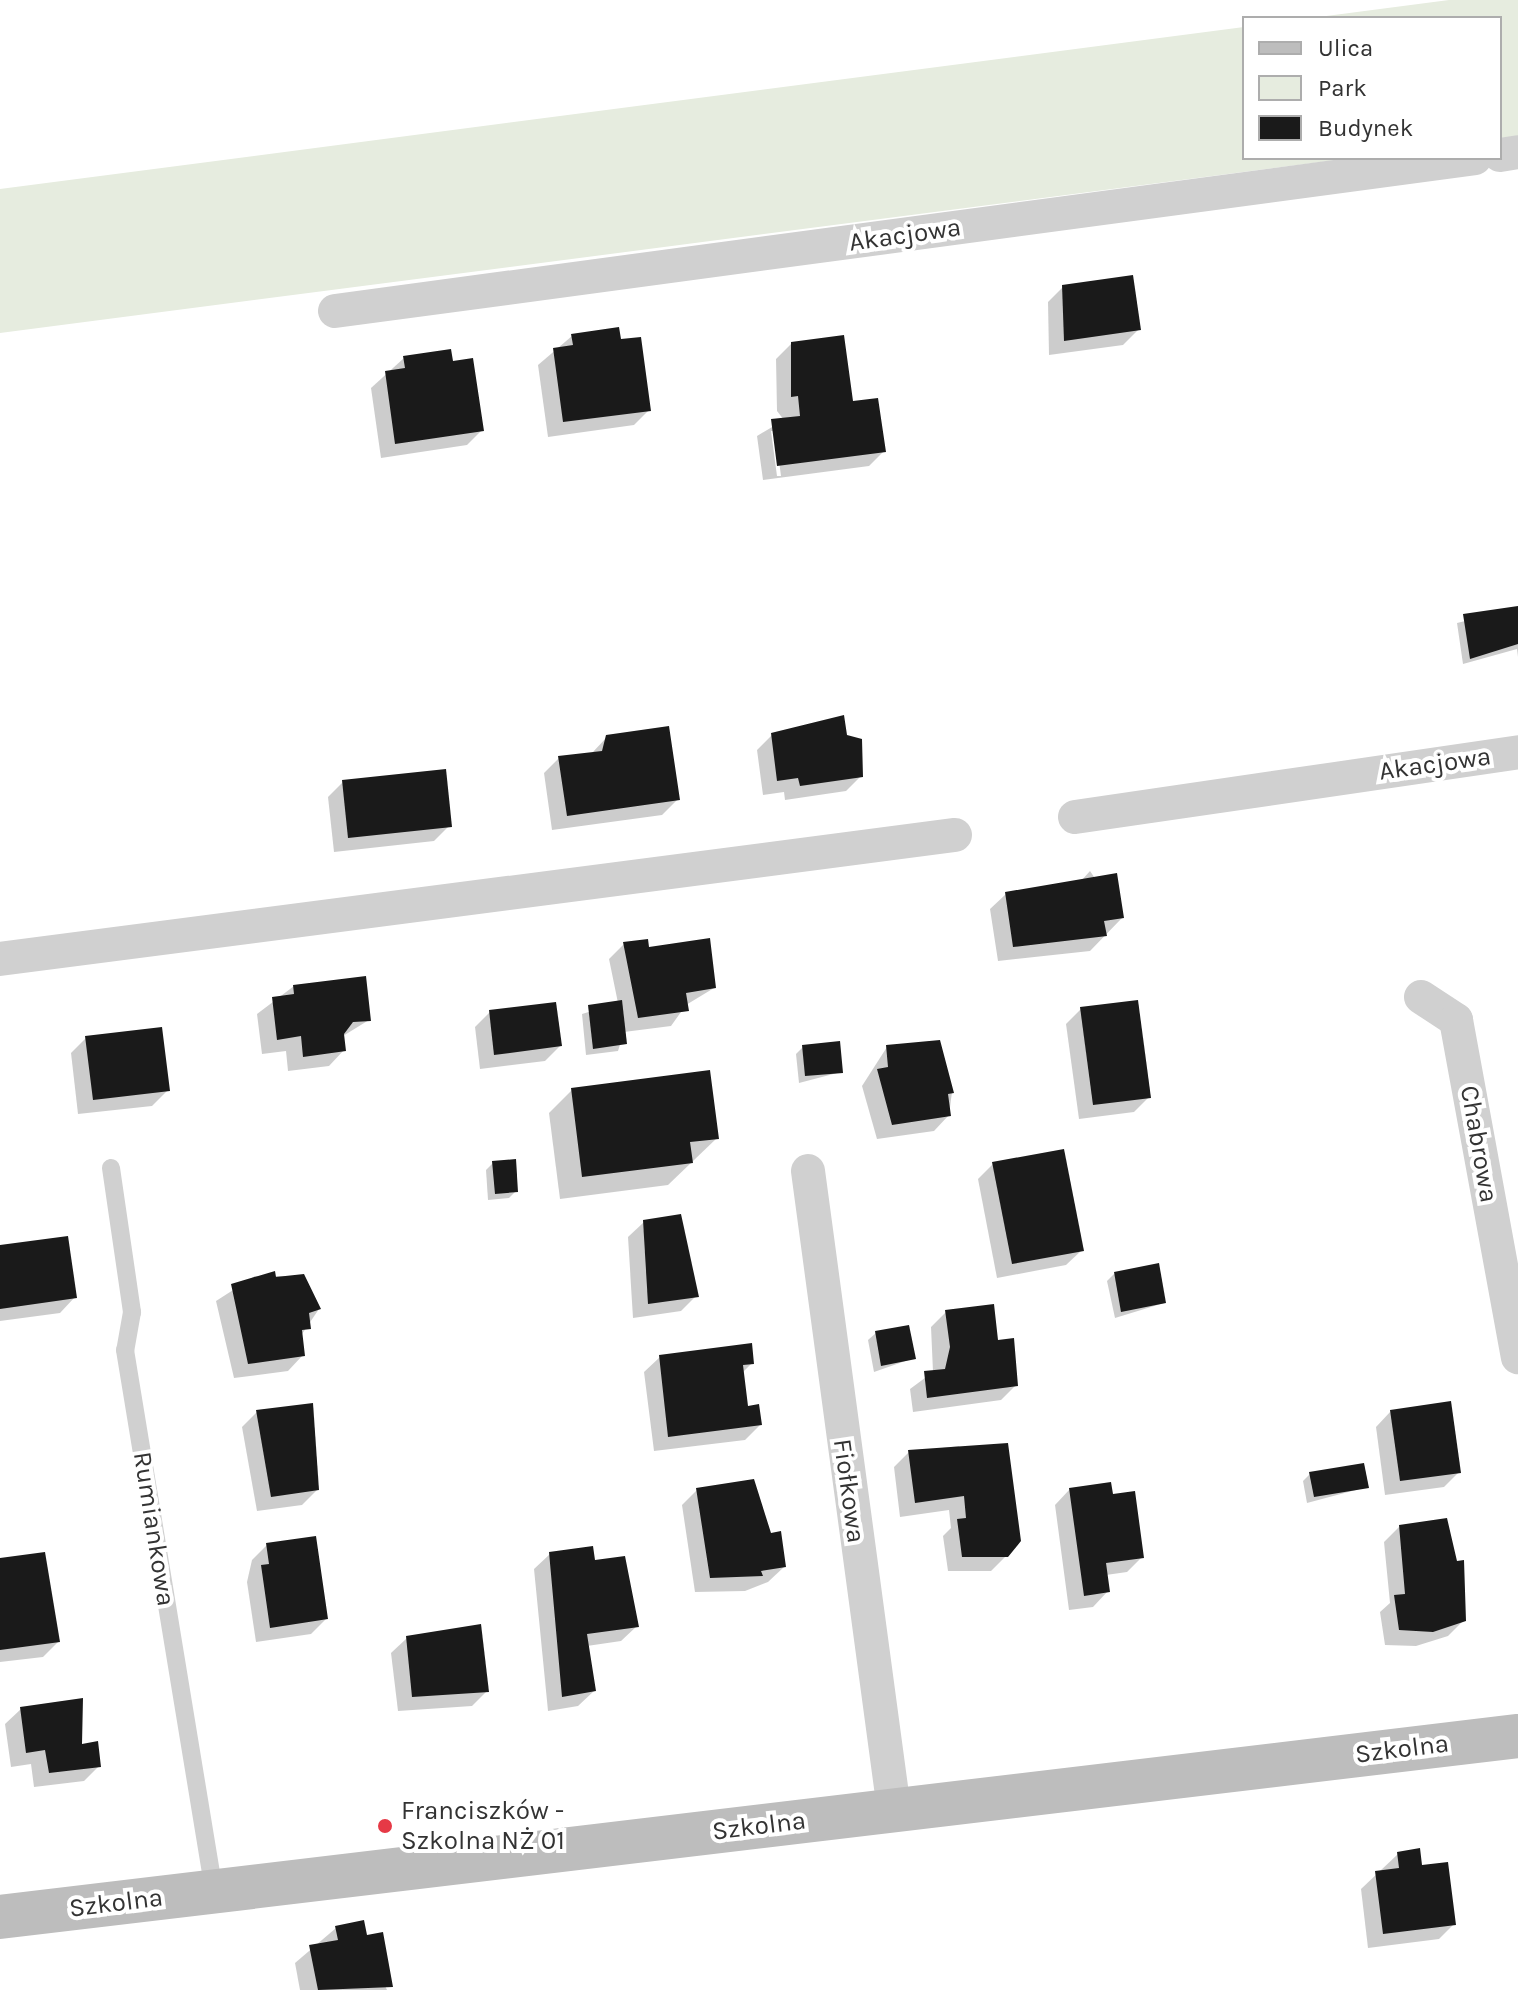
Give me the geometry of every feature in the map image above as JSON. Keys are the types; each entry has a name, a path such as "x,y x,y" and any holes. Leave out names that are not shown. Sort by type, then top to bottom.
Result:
{"street":[{"name":"Akacjowa","path":"335,311 1460,160"},
{"name":"Akacjowa","path":"1075,817 1518,752"},
{"path":"0,959 955,835"},
{"name":"Chabrowa","path":"1421,997 1456,1020 1518,1357"},
{"name":"Fiołkowa","path":"808,1171 894,1810"},
{"name":"Szkolna","path":"0,1917 1518,1736"}],"lane":[{"name":"Rumiankowa","path":"111,1168 132,1312 125,1350 214,1891"}],"green space":[{"path":"1449,0 1518,0 1518,136 1502,139 1502,16 1326,16"},
{"path":"1242,27 1242,160 1337,160 0,333 0,189"}],"building":[{"path":"1133,275 1141,330 1064,341 1062,285"},
{"path":"619,327 621,339 641,337 651,411 563,422 553,348 573,345 571,334"},
{"path":"844,335 853,401 878,398 886,452 777,466 771,419 800,416 798,396 791,397 791,342"},
{"path":"451,349 453,361 473,358 484,431 395,444 385,371 405,368 403,356"},
{"path":"1518,606 1518,644 1470,659 1463,614"},
{"path":"844,715 847,735 862,739 863,777 800,786 798,778 777,781 771,733"},
{"path":"669,726 680,800 567,816 558,756 602,751 606,735"},
{"path":"446,769 452,827 348,838 342,780"},
{"path":"1117,873 1124,918 1104,921 1107,936 1013,947 1005,892"},
{"path":"710,938 716,988 686,993 689,1011 638,1018 623,942 648,939 649,947"},
{"path":"366,976 371,1021 353,1022 344,1034 346,1051 303,1057 301,1036 277,1040 272,997 294,994 293,985"},
{"path":"622,1000 627,1044 593,1049 588,1005"},
{"path":"1138,1000 1151,1098 1093,1105 1080,1007"},
{"path":"556,1002 562,1046 494,1055 489,1010"},
{"path":"162,1027 170,1091 93,1100 85,1036"},
{"path":"940,1040 954,1093 948,1094 951,1116 892,1125 877,1069 888,1067 886,1045"},
{"path":"840,1041 843,1073 805,1076 802,1045"},
{"path":"710,1070 719,1139 690,1142 693,1163 582,1177 571,1088"},
{"path":"1064,1149 1084,1251 1012,1264 992,1162"},
{"path":"516,1159 518,1192 495,1194 492,1161"},
{"path":"681,1214 699,1297 648,1304 643,1220"},
{"path":"68,1236 77,1298 0,1309 0,1245"},
{"path":"1159,1263 1166,1303 1121,1312 1114,1272"},
{"path":"275,1271 276,1277 304,1274 321,1309 309,1313 311,1329 302,1330 305,1356 248,1364 231,1284"},
{"path":"994,1304 998,1340 1014,1338 1018,1386 927,1398 924,1371 945,1369 950,1347 945,1310"},
{"path":"909,1325 916,1359 881,1366 875,1331"},
{"path":"752,1343 754,1364 743,1365 748,1406 759,1404 762,1425 668,1437 659,1355"},
{"path":"1451,1401 1461,1473 1400,1481 1390,1410"},
{"path":"313,1403 319,1490 271,1497 256,1410"},
{"path":"1008,1443 1021,1541 1008,1557 962,1557 957,1519 966,1518 964,1496 915,1503 908,1450"},
{"path":"1364,1463 1369,1488 1314,1497 1309,1472"},
{"path":"754,1479 771,1533 781,1531 786,1567 761,1571 763,1576 710,1578 696,1488"},
{"path":"1111,1482 1113,1494 1135,1491 1144,1558 1106,1563 1110,1592 1084,1596 1069,1488"},
{"path":"1447,1518 1457,1561 1464,1560 1466,1621 1433,1632 1399,1630 1394,1595 1405,1594 1399,1525"},
{"path":"316,1536 328,1619 270,1628 261,1565 269,1564 266,1543"},
{"path":"593,1546 595,1560 625,1556 639,1627 587,1634 596,1691 562,1697 549,1552"},
{"path":"45,1552 60,1642 0,1650 0,1558"},
{"path":"481,1624 489,1692 412,1697 406,1636"},
{"path":"83,1698 82,1744 98,1741 101,1767 49,1773 45,1750 26,1753 20,1707"},
{"path":"1420,1848 1422,1865 1448,1862 1456,1925 1383,1934 1375,1871 1399,1868 1397,1852"},
{"path":"364,1920 367,1935 383,1932 393,1987 318,1990 309,1945 338,1940 335,1926"}],"place":[{"name":"Franciszków - Szkolna NŻ 01","path":"385,1826"}]}
